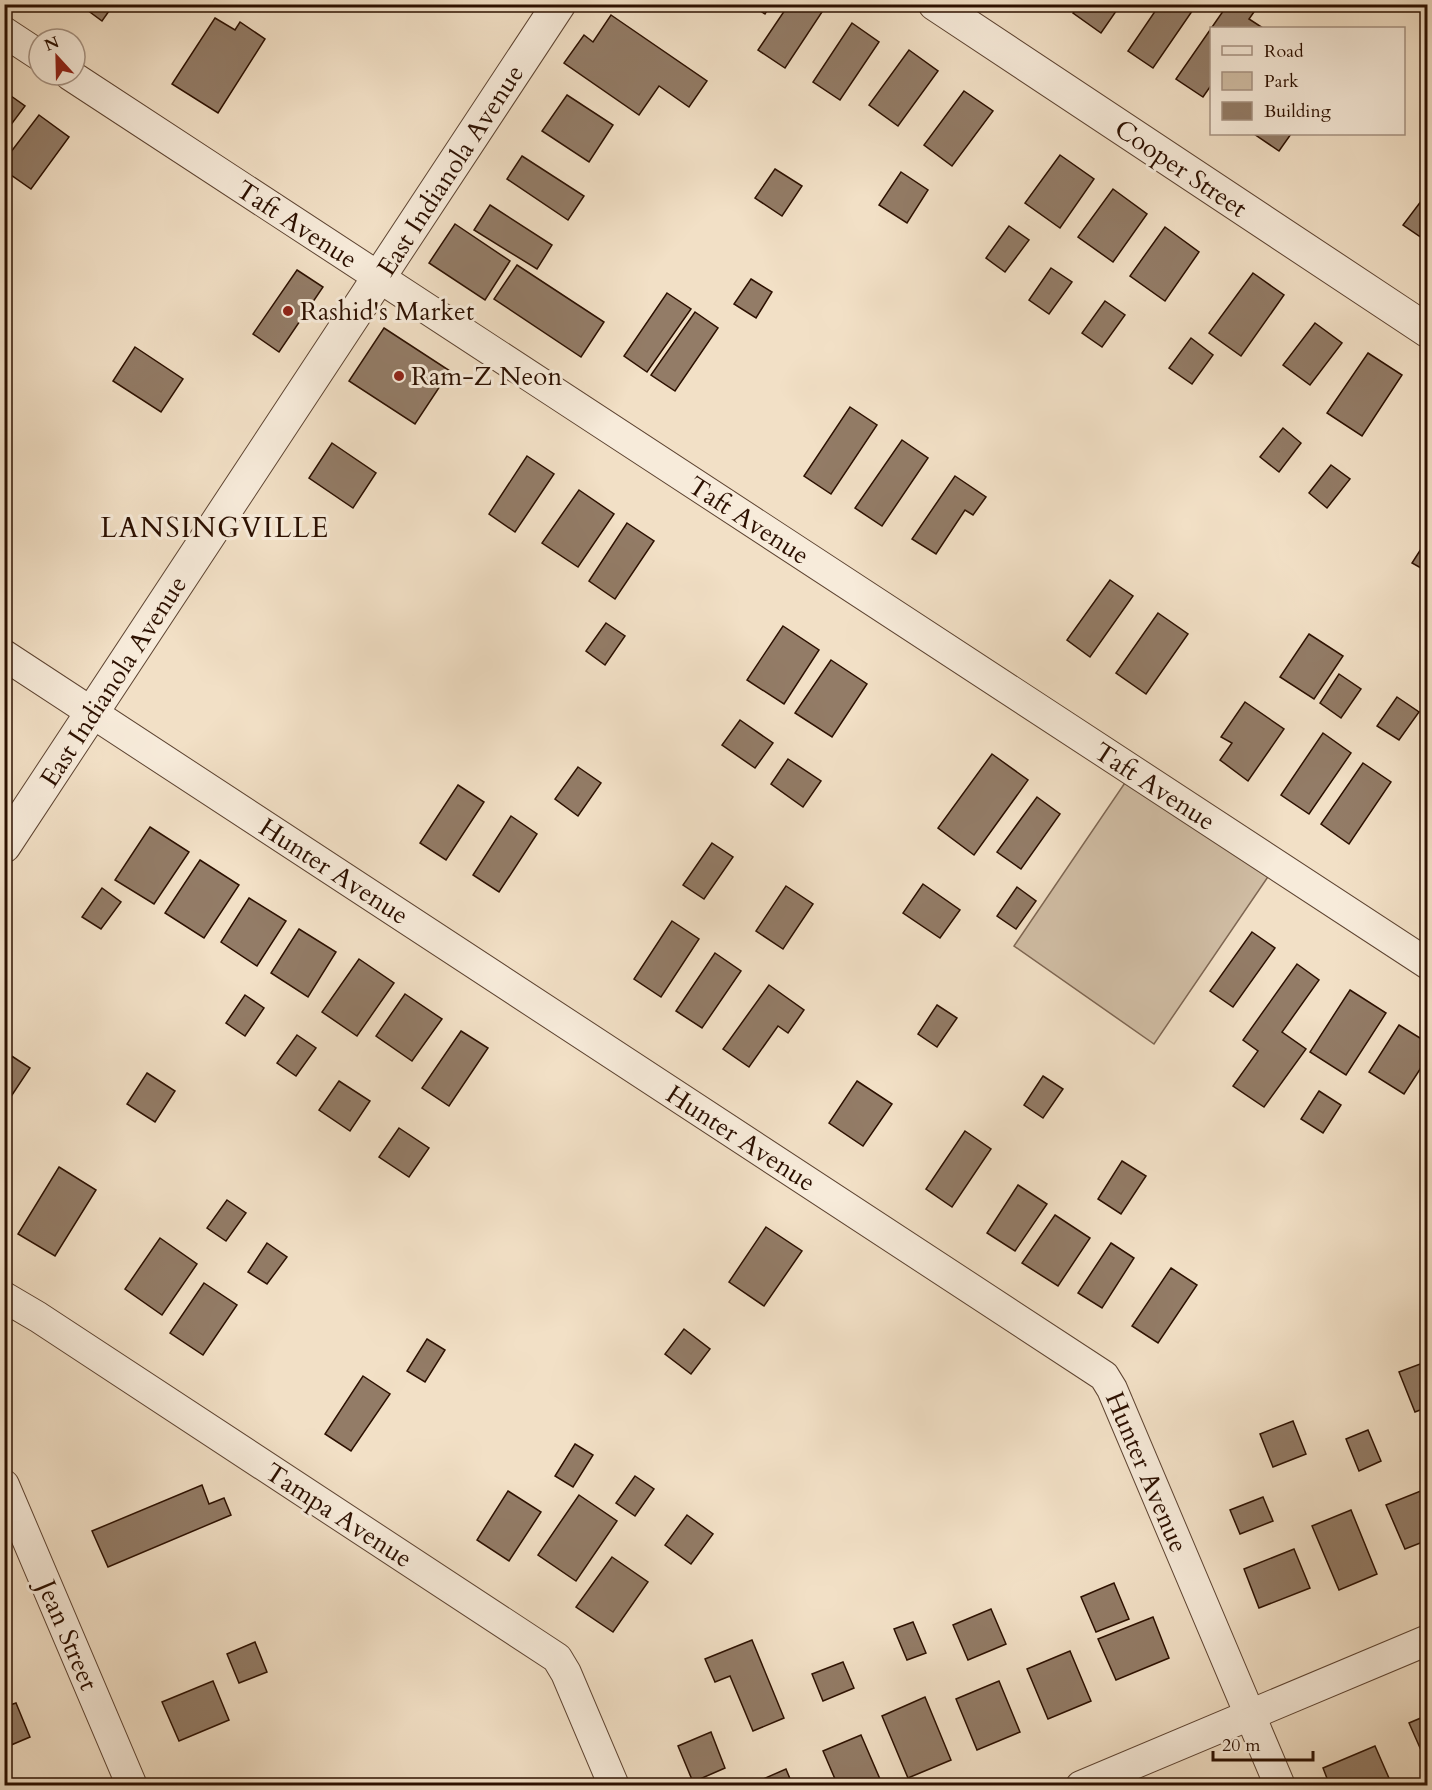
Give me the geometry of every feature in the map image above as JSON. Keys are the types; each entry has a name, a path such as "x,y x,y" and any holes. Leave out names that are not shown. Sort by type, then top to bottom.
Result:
{"street":[{"name":"East Indianola Avenue","path":"4,846 559,4"},
{"name":"Cooper Street","path":"935,4 1428,331"},
{"path":"4,32 27,47"},
{"name":"Taft Avenue","path":"87,86 1428,964"},
{"name":"Hunter Avenue","path":"4,655 1104,1376 1112,1389 1280,1785"},
{"name":"Tampa Avenue","path":"4,1297 48,1323 556,1658 566,1673 614,1785"},
{"name":"Jean Street","path":"4,1485 132,1785"},
{"path":"1081,1785 1428,1640"}],"green space":[{"path":"1133,771 1276,865 1154,1044 1014,946"}],"building":[{"path":"79,4 114,4 102,21"},
{"path":"750,4 771,4 765,14"},
{"path":"789,4 817,4 824,9 785,68 758,50"},
{"path":"1079,4 1121,4 1101,33 1073,13"},
{"path":"1160,4 1197,4 1153,68 1128,51"},
{"path":"1228,4 1243,4 1254,12 1249,19 1261,27 1212,27"},
{"path":"611,15 707,81 689,107 659,86 639,115 564,63 584,35 593,42"},
{"path":"215,18 235,30 240,22 265,39 218,113 172,84"},
{"path":"852,23 879,42 840,100 813,82"},
{"path":"1210,30 1210,87 1203,97 1176,79"},
{"path":"909,50 938,71 898,126 869,105"},
{"path":"4,91 25,106 4,134"},
{"path":"964,91 993,111 952,166 924,145"},
{"path":"567,95 613,125 589,162 542,131"},
{"path":"39,115 69,137 31,189 4,170 4,161"},
{"path":"1255,135 1290,135 1279,151"},
{"path":"1060,155 1094,179 1060,228 1025,203"},
{"path":"522,156 584,196 568,220 507,179"},
{"path":"775,169 802,186 782,216 755,198"},
{"path":"901,172 928,190 907,223 879,205"},
{"path":"1113,189 1147,214 1113,262 1078,237"},
{"path":"1428,192 1428,242 1403,225"},
{"path":"490,205 552,245 537,269 474,230"},
{"path":"455,224 510,261 485,300 429,263"},
{"path":"1009,226 1029,240 1005,272 986,258"},
{"path":"1165,227 1199,252 1165,301 1130,276"},
{"path":"517,265 604,322 581,357 494,299"},
{"path":"1051,268 1072,282 1049,314 1029,300"},
{"name":"Rashid's Market","path":"297,270 323,287 279,352 253,334"},
{"path":"1253,273 1284,295 1241,356 1209,333"},
{"path":"751,279 772,292 756,318 734,304"},
{"path":"667,293 691,309 647,372 624,356"},
{"path":"1105,301 1125,315 1102,347 1082,333"},
{"path":"695,312 718,328 675,391 651,375"},
{"path":"1315,323 1342,343 1310,385 1283,365"},
{"name":"Ram-Z Neon","path":"384,328 450,371 415,424 349,381"},
{"path":"1191,338 1213,355 1192,384 1169,368"},
{"path":"135,347 183,379 161,412 113,381"},
{"path":"1368,353 1402,375 1362,436 1327,413"},
{"path":"850,407 877,425 831,494 804,476"},
{"path":"1283,428 1301,443 1279,472 1260,457"},
{"path":"902,440 928,458 882,526 855,508"},
{"path":"332,443 376,473 353,508 309,478"},
{"path":"527,456 554,474 515,532 489,514"},
{"path":"1331,465 1350,479 1327,508 1309,493"},
{"path":"955,476 986,497 973,515 965,510 936,554 912,539"},
{"path":"579,490 614,514 578,567 542,543"},
{"path":"627,523 654,541 615,599 589,581"},
{"path":"1428,538 1428,572 1412,563"},
{"path":"1110,580 1133,596 1090,657 1067,640"},
{"path":"1158,613 1188,634 1146,694 1116,673"},
{"path":"606,623 625,636 605,665 586,651"},
{"path":"783,626 819,650 784,704 747,680"},
{"path":"1309,634 1343,656 1314,699 1280,677"},
{"path":"831,660 867,684 832,737 795,713"},
{"path":"1339,674 1361,689 1341,718 1320,703"},
{"path":"1397,697 1419,712 1399,740 1377,726"},
{"path":"1245,702 1284,729 1248,781 1220,760 1232,743 1221,737"},
{"path":"740,720 773,743 755,768 722,745"},
{"path":"1323,733 1351,753 1309,814 1281,795"},
{"path":"992,754 1028,780 974,855 938,828"},
{"path":"788,759 821,781 803,807 771,784"},
{"path":"1363,763 1391,782 1349,844 1321,824"},
{"path":"578,767 601,783 578,816 555,799"},
{"path":"458,785 484,802 446,860 420,843"},
{"path":"1037,797 1060,814 1021,869 997,852"},
{"path":"511,816 537,834 499,892 473,875"},
{"path":"150,827 189,852 154,904 115,880"},
{"path":"712,843 733,857 704,899 683,885"},
{"path":"200,860 239,885 204,938 165,913"},
{"path":"923,884 960,910 940,938 903,913"},
{"path":"786,886 813,904 783,949 756,931"},
{"path":"1017,887 1036,901 1016,929 997,916"},
{"path":"102,888 121,902 101,929 82,917"},
{"path":"249,898 286,921 257,966 221,942"},
{"path":"672,921 699,939 661,997 634,979"},
{"path":"299,929 336,952 308,997 271,973"},
{"path":"1252,932 1275,948 1233,1007 1210,991"},
{"path":"715,953 741,971 702,1028 676,1011"},
{"path":"359,959 394,983 357,1036 322,1012"},
{"path":"1297,964 1319,980 1282,1032 1306,1049 1264,1107 1233,1086 1258,1051 1243,1040"},
{"path":"769,985 804,1010 788,1033 778,1026 749,1067 723,1049"},
{"path":"1350,990 1386,1013 1346,1075 1310,1052"},
{"path":"405,994 442,1019 412,1061 376,1036"},
{"path":"245,995 264,1008 245,1036 226,1023"},
{"path":"937,1005 957,1018 937,1047 918,1034"},
{"path":"1399,1025 1428,1043 1428,1057 1404,1094 1369,1072"},
{"path":"461,1031 488,1048 449,1106 422,1088"},
{"path":"297,1035 316,1048 296,1076 277,1063"},
{"path":"4,1051 30,1068 4,1107"},
{"path":"147,1073 175,1091 155,1122 127,1104"},
{"path":"1043,1076 1063,1089 1043,1118 1024,1105"},
{"path":"339,1081 370,1101 350,1131 319,1110"},
{"path":"857,1081 892,1104 863,1146 829,1123"},
{"path":"1319,1091 1341,1105 1323,1133 1301,1119"},
{"path":"399,1128 429,1148 409,1177 379,1157"},
{"path":"965,1131 991,1149 952,1207 926,1189"},
{"path":"1122,1161 1146,1176 1121,1214 1098,1199"},
{"path":"59,1167 96,1190 55,1256 18,1234"},
{"path":"1018,1185 1047,1204 1015,1251 987,1233"},
{"path":"227,1200 246,1213 226,1241 207,1228"},
{"path":"1055,1215 1090,1238 1058,1286 1022,1263"},
{"path":"766,1227 802,1251 764,1306 729,1282"},
{"path":"160,1238 197,1264 162,1315 125,1289"},
{"path":"267,1243 287,1257 267,1284 248,1272"},
{"path":"1111,1243 1134,1258 1102,1308 1078,1293"},
{"path":"1171,1268 1197,1285 1158,1343 1132,1326"},
{"path":"204,1283 237,1305 203,1355 170,1333"},
{"path":"684,1329 710,1349 691,1374 665,1354"},
{"path":"427,1339 445,1350 425,1382 407,1371"},
{"path":"1428,1361 1428,1407 1415,1412 1399,1372"},
{"path":"363,1376 390,1394 351,1451 325,1434"},
{"path":"1293,1421 1306,1454 1273,1467 1260,1434"},
{"path":"1368,1430 1381,1461 1359,1471 1346,1439"},
{"path":"575,1444 593,1455 573,1487 555,1476"},
{"path":"635,1476 654,1489 635,1516 616,1503"},
{"path":"202,1485 209,1504 224,1498 231,1515 108,1567 92,1531"},
{"path":"1428,1488 1428,1540 1405,1549 1386,1505"},
{"path":"508,1491 541,1512 509,1561 477,1540"},
{"path":"579,1495 617,1521 576,1581 538,1555"},
{"path":"1263,1497 1273,1521 1240,1534 1230,1510"},
{"path":"1351,1510 1377,1574 1339,1590 1312,1526"},
{"path":"687,1515 713,1534 691,1564 665,1545"},
{"path":"1294,1549 1310,1588 1259,1608 1244,1569"},
{"path":"612,1557 648,1582 613,1632 576,1607"},
{"path":"1114,1583 1129,1619 1096,1632 1081,1597"},
{"path":"991,1609 1006,1644 968,1660 953,1625"},
{"path":"1153,1617 1169,1658 1116,1680 1098,1639"},
{"path":"913,1622 926,1653 907,1660 894,1629"},
{"path":"752,1640 784,1718 753,1731 730,1676 715,1682 705,1659"},
{"path":"255,1642 267,1672 239,1683 227,1654"},
{"path":"1070,1651 1091,1701 1048,1719 1027,1669"},
{"path":"843,1662 854,1688 823,1701 812,1674"},
{"path":"213,1681 229,1720 179,1741 162,1702"},
{"path":"999,1681 1020,1732 977,1750 956,1699"},
{"path":"925,1697 951,1760 908,1778 882,1716"},
{"path":"16,1703 30,1737 4,1748 4,1707"},
{"path":"1428,1715 1428,1766 1409,1723"},
{"path":"711,1732 725,1768 693,1782 678,1746"},
{"path":"861,1735 883,1786 838,1786 823,1751"},
{"path":"1375,1746 1392,1785 1330,1786 1323,1768"},
{"path":"786,1769 793,1786 747,1786"}],"place":[{"name":"Rashid's Market","path":"288,311"},
{"name":"Ram-Z Neon","path":"399,376"}],"district":[{"name":"LANSINGVILLE","path":"215,527"}]}
